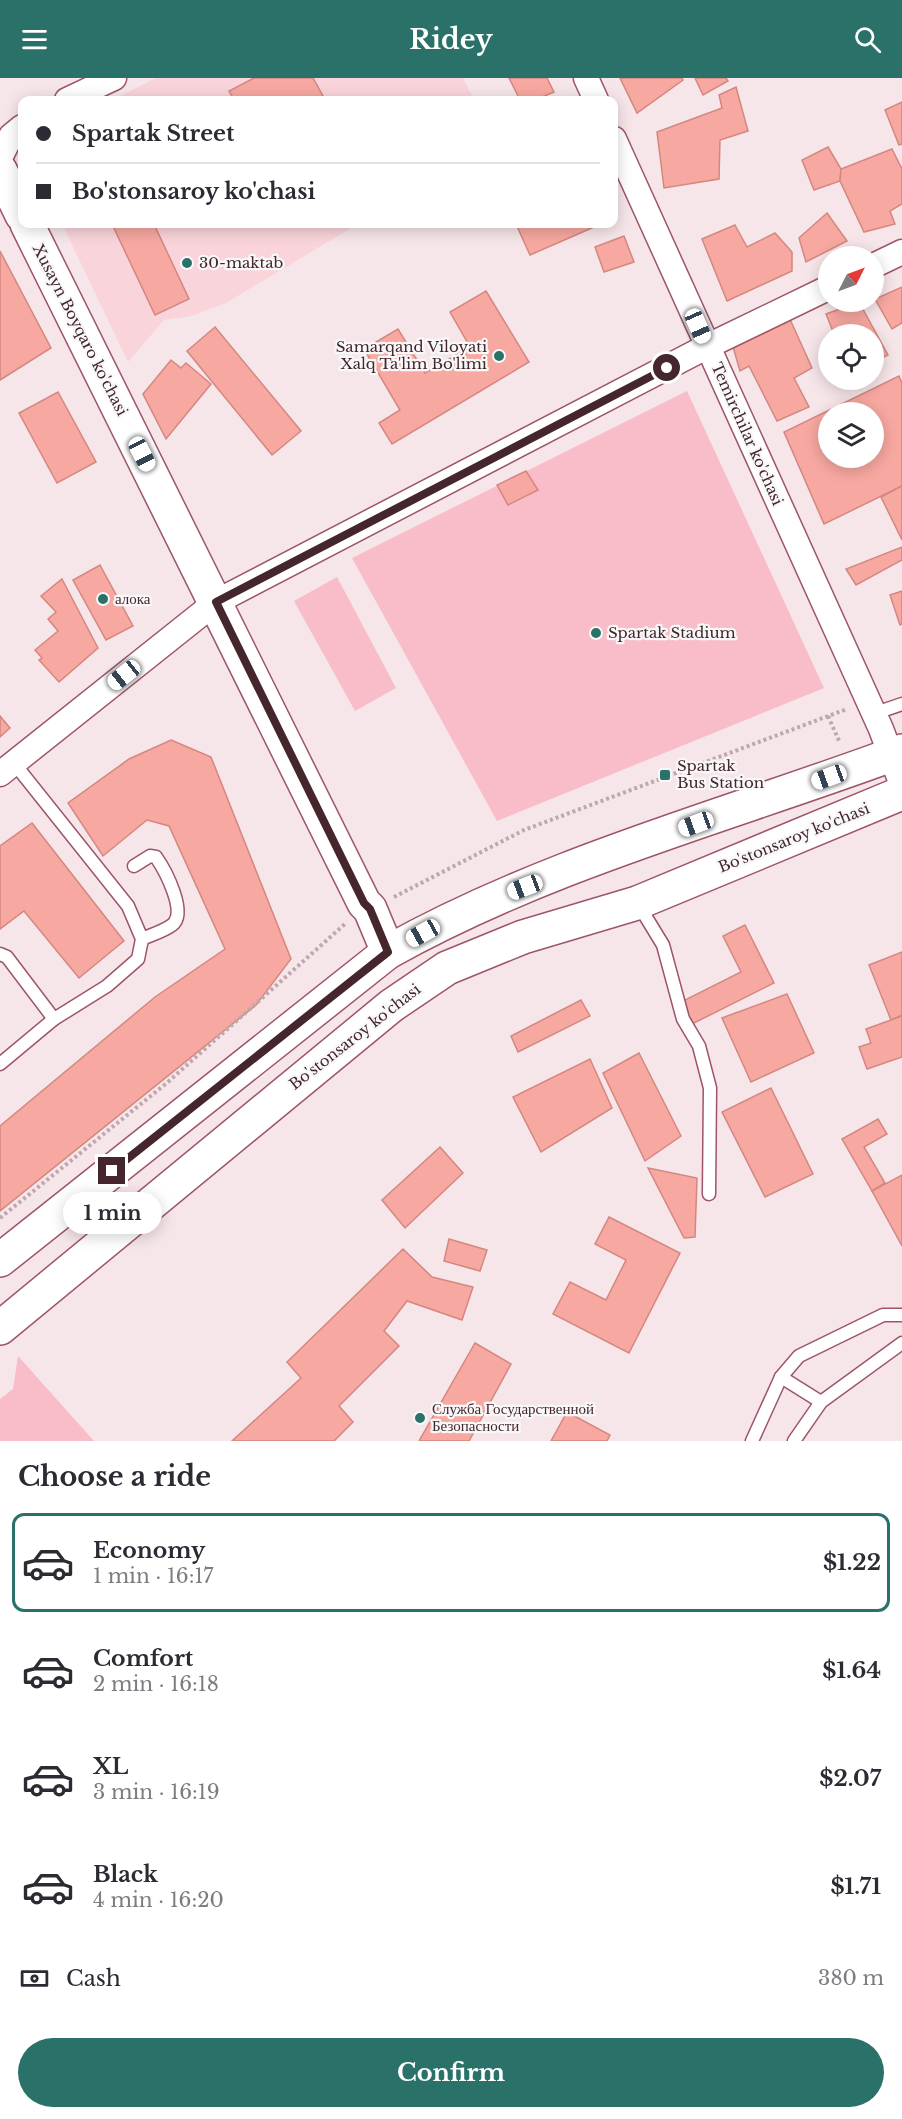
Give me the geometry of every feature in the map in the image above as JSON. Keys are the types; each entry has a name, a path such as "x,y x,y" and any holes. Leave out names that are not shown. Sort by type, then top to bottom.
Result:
{"main road":[{"path":"0,170 18,207"},
{"name":"Xusayn Boyqaro ko'chasi","path":"29,228 364,903 370,909 388,952"},
{"path":"0,1260 388,952 440,923 585,863 890,747"},
{"name":"Bo'stonsaroy ko'chasi","path":"0,1328 391,1006 447,968 523,937 637,903 902,793"}],"street":[{"path":"76,96 114,78"},
{"path":"586,78 594,96"},
{"path":"0,158 11,136 18,130"},
{"name":"Temirchilar ko'chasi","path":"618,148 890,747"},
{"path":"884,261 902,252"},
{"path":"7,769 216,602 708,346 818,293"}],"lane":[{"path":"890,747 902,704"},
{"path":"0,1064 54,1019 107,986 138,959 142,939 128,906 7,769"},
{"path":"134,866 150,856 156,857 178,907 179,917 172,925 142,939"},
{"path":"637,903 663,945 683,1019 699,1046 710,1088 709,1194"},
{"path":"0,954 7,957 54,1019"},
{"path":"752,1441 781,1377 799,1356 883,1315 902,1315"},
{"path":"794,1441 821,1402 902,1343"},
{"path":"781,1377 821,1402"}],"path":[{"path":"828,716 840,743"}],"shaded area":[{"path":"156,78 463,78 472,96 120,96"},
{"name":"30-maktab","path":"64,228 351,228 226,303 192,316 164,320 128,362"},
{"name":"Spartak Stadium","path":"687,391 824,688 497,821 352,558"},
{"path":"337,577 396,688 355,711 294,601"},
{"path":"18,1356 94,1441 0,1441 0,1399 13,1389"}],"building":[{"path":"254,78 313,78 323,96 232,96 229,91"},
{"path":"509,78 547,78 554,92 544,96 518,96"},
{"path":"620,78 682,78 683,80 637,113"},
{"path":"695,78 726,78 728,81 703,95"},
{"path":"736,87 748,131 720,140 719,179 664,188 657,132 722,108 719,95"},
{"path":"902,102 902,144 899,145 885,110"},
{"path":"828,147 841,169 840,181 814,190 802,160"},
{"path":"892,149 902,169 902,204 890,211 895,224 864,232 840,181 841,169"},
{"path":"827,213 847,241 837,246 818,246 818,256 806,262 799,238"},
{"path":"735,225 747,247 775,233 792,252 792,271 727,301 702,239"},
{"path":"114,228 156,228 189,299 155,315"},
{"path":"518,228 592,228 530,255"},
{"path":"624,236 634,262 604,272 595,247"},
{"path":"0,251 51,348 0,380"},
{"path":"902,287 902,323 892,329 882,312 884,295"},
{"path":"486,291 529,362 392,444 379,423 400,410 364,349 398,329 425,373 470,347 450,312"},
{"path":"864,312 871,324 830,324 826,314"},
{"path":"789,317 812,368 794,378 809,407 777,421 749,366 740,371 733,347"},
{"path":"215,327 301,431 272,455 187,351"},
{"path":"171,360 181,368 186,363 211,384 166,439 143,394"},
{"path":"899,376 902,383 902,486 824,524 784,432 818,415 818,468 884,468 884,402 846,402 870,390 884,390 884,383"},
{"path":"58,392 96,462 57,483 19,413"},
{"path":"526,471 538,490 508,505 497,485"},
{"path":"902,486 902,540 881,497"},
{"path":"902,547 902,560 856,585 846,569"},
{"path":"100,565 133,626 106,640 73,580"},
{"path":"62,579 98,648 59,682 39,660 42,658 35,650 58,631 48,619 56,612 41,596"},
{"path":"902,591 902,624 900,625 890,595"},
{"path":"0,716 10,728 0,737"},
{"path":"171,740 211,757 291,959 256,1005 0,1211 0,1126 155,997 225,949 169,826 147,820 103,856 68,803 129,759"},
{"path":"32,823 124,941 79,978 24,911 0,929 0,846"},
{"path":"745,925 774,983 690,1025 679,1003 741,972 723,936"},
{"path":"902,952 902,1015 891,1020 869,965"},
{"path":"787,994 814,1053 751,1082 722,1018"},
{"path":"581,1000 590,1016 518,1052 511,1036"},
{"path":"902,1016 902,1057 867,1069 859,1047 871,1043 866,1029"},
{"path":"639,1053 681,1136 645,1161 603,1073"},
{"path":"590,1059 612,1108 541,1152 513,1097"},
{"path":"771,1088 813,1174 765,1197 722,1112"},
{"path":"878,1119 887,1134 864,1147 885,1183 872,1191 842,1139"},
{"path":"440,1147 463,1173 405,1228 382,1200"},
{"path":"648,1168 697,1178 695,1237 684,1238"},
{"path":"902,1175 902,1246 872,1191"},
{"path":"609,1217 680,1253 629,1353 553,1314 570,1282 606,1300 626,1260 595,1244"},
{"path":"449,1239 487,1250 480,1271 444,1261"},
{"path":"403,1249 432,1277 473,1287 462,1320 407,1301 384,1331 399,1346 339,1406 353,1422 334,1441 232,1441 301,1378 287,1362"},
{"path":"475,1343 511,1364 469,1441 419,1441"},
{"path":"567,1412 610,1435 607,1441 551,1441"}],"place":[{"name":"30-maktab","path":"187,263"},
{"name":"Samarqand Viloyati Xalq Ta'lim Bo'limi","path":"499,356"},
{"name":"алока","path":"103,599"},
{"name":"Spartak Stadium","path":"596,633"},
{"name":"Spartak Bus Station","path":"665,775"},
{"name":"Служба Государственной Безопасности","path":"420,1418"}],"route":[{"path":"112,1171 388,952 370,909 364,903 216,602 667,368"}]}
